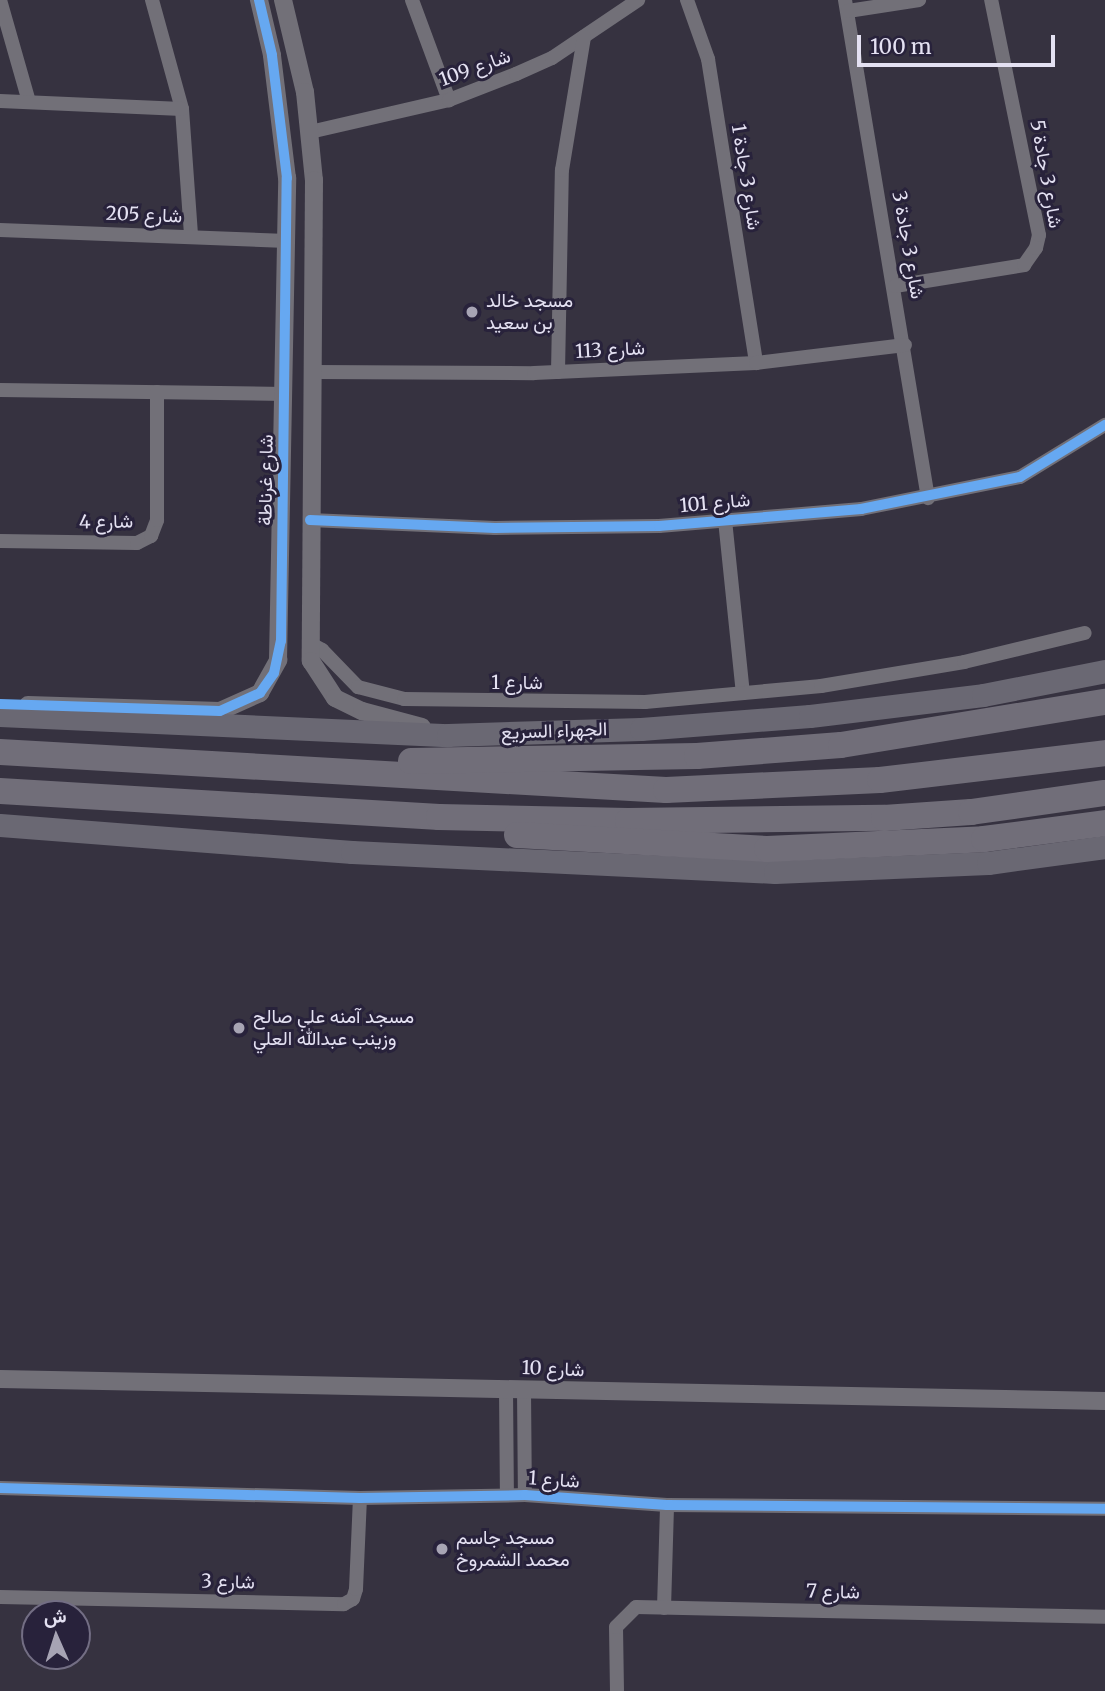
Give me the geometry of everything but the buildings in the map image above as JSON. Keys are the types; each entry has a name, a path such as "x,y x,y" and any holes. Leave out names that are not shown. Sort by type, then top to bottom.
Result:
{"highway":[{"path":"45,754 454,761 696,756 841,745 1105,702"},
{"path":"0,752 666,790 857,782 1105,753"},
{"path":"0,790 402,815 628,821 884,818 971,813 1105,793"},
{"path":"402,815 479,832 767,849 984,839 1105,823"}],"main road":[{"name":"الجهراء السريع","path":"0,715 448,735 641,729 810,716 983,695 1105,671"},
{"path":"0,825 486,860 775,872 988,863 1105,847"}],"street":[{"path":"1,0 29,102"},
{"path":"152,0 182,109 191,236"},
{"name":"شارع غرناطة","path":"0,704 220,711 250,699 268,684 281,641 287,178 272,55 259,0"},
{"path":"412,0 449,100"},
{"name":"شارع 109","path":"310,132 449,100 552,58 638,0"},
{"name":"شارع 3 جادة 1","path":"687,0 708,59 756,363"},
{"path":"846,6 919,0"},
{"name":"شارع 3 جادة 5","path":"895,286 1024,265 1037,248 1036,221 991,0"},
{"name":"شارع 3 جادة 3","path":"846,6 905,345 928,498"},
{"path":"265,22 278,24 286,8"},
{"path":"286,8 298,53 310,132 315,372 309,643 313,669 335,698 378,717 448,735"},
{"path":"558,372 562,170 584,37"},
{"path":"272,55 285,46 298,53"},
{"path":"0,101 182,109"},
{"name":"شارع 205","path":"0,230 287,241"},
{"name":"شارع 113","path":"315,372 558,372 756,363 905,345"},
{"path":"0,390 285,394"},
{"name":"شارع 4","path":"0,541 137,543 151,536 157,520 157,393"},
{"name":"شارع 101","path":"310,520 495,528 725,520 861,509 928,498 1020,477 1105,425"},
{"path":"725,520 743,693"},
{"name":"شارع 1","path":"309,643 322,650 358,687 404,699 645,702 821,686 964,662 1085,633"},
{"path":"281,641 292,648 309,643"},
{"name":"شارع 10","path":"0,1378 1105,1401"},
{"name":"شارع 1","path":"507,1495 515,1389"},
{"name":"شارع 1","path":"515,1389 525,1495"},
{"name":"شارع 1","path":"0,1488 360,1498 525,1495 667,1505 1105,1509"},
{"name":"شارع 3","path":"0,1597 344,1604 353,1599 356,1589 360,1498"},
{"path":"664,1608 667,1505"},
{"name":"شارع 7","path":"617,1691 616,1627 636,1607 1105,1617"}],"cycle path":[{"path":"0,704 220,711 260,693 274,673 281,641 287,178 272,55 259,0"},
{"path":"310,520 495,528 659,526 861,509 1020,477 1105,425"},
{"path":"0,1488 360,1498 525,1495 667,1505 1105,1509"}],"place":[{"name":"مسجد خالد بن سعيد","path":"472,312"},
{"name":"مسجد آمنه علي صالح وزينب عبدالله العلي","path":"239,1028"},
{"name":"مسجد جاسم محمد الشمروخ","path":"442,1549"}]}
